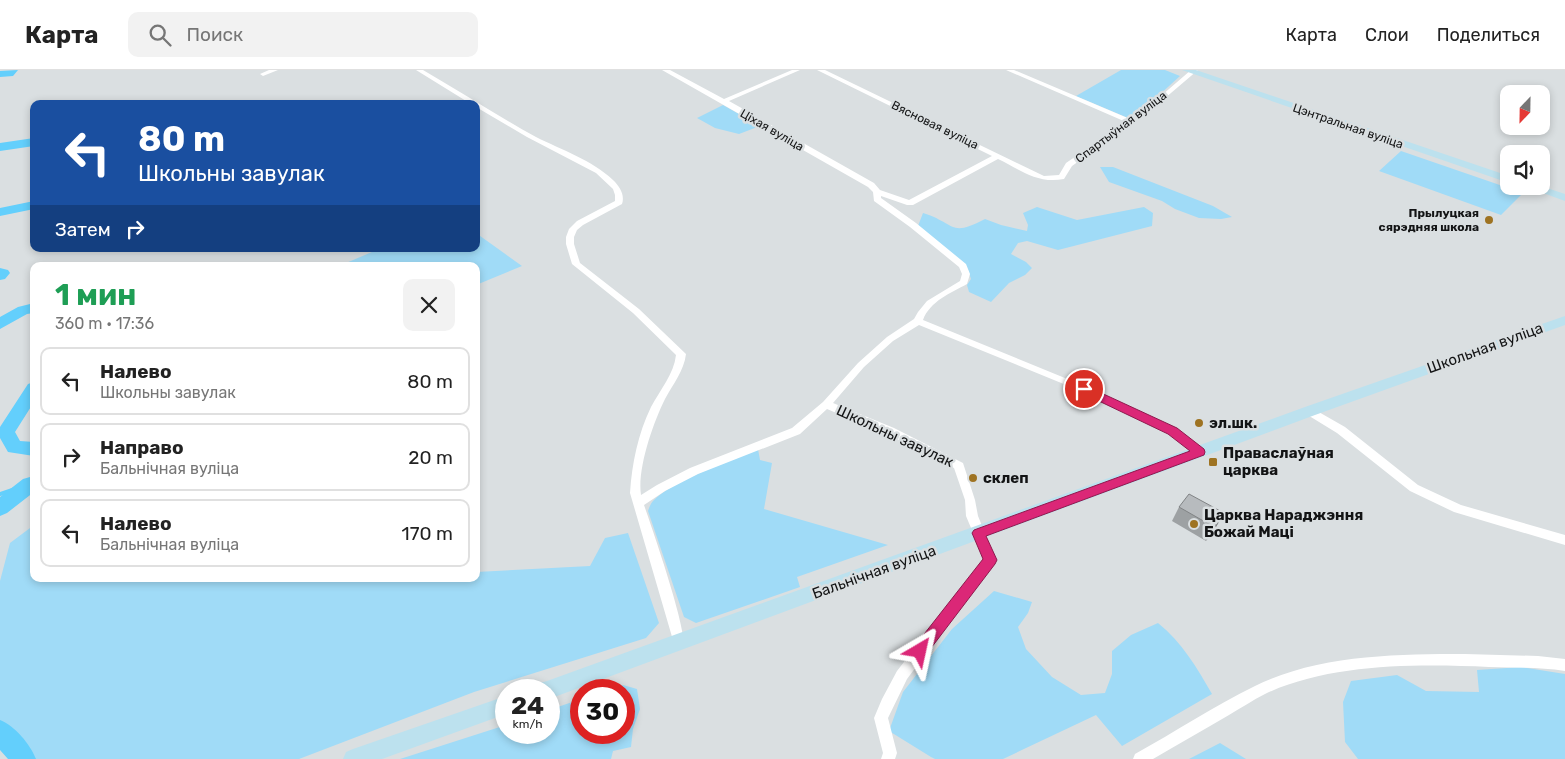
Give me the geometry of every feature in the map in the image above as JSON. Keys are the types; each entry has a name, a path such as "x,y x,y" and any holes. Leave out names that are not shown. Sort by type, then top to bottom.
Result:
{"street":[{"path":"263,74 274,70"},
{"path":"420,70 470,100"},
{"name":"Ціхая вуліца","path":"665,70 724,101 871,186 877,192"},
{"path":"724,101 796,70"},
{"name":"Вясновая вуліца","path":"820,70 1049,179"},
{"path":"1009,70 1129,121"},
{"name":"Спартыўная вуліца","path":"1049,179 1060,176 1069,165 1129,121 1149,109 1191,71"},
{"name":"Цэнтральная вуліца","path":"1191,71 1500,177"},
{"path":"480,106 544,144 594,169 606,177 618,191 619,202 580,223 573,230 570,244 576,264 636,311 681,354 679,365 659,399 643,441 636,472 636,498 674,620 679,643"},
{"path":"636,498 694,471 796,432 890,339 918,321 920,313 931,302 964,282 966,274 962,266 913,225 877,199 877,192 910,203 998,156"},
{"path":"1550,193 1565,198"},
{"name":"Школьная вуліца","path":"1328,404 1565,320"},
{"path":"918,321 1101,396 1172,431 1200,452"},
{"name":"Школьны завулак","path":"826,404 882,428 959,466 963,474 972,516 990,560 902,675 886,703 881,718 890,753 888,759"},
{"name":"Бальнічная вуліца","path":"560,685 1328,404"},
{"path":"1310,411 1341,430 1414,488 1458,509 1565,540"},
{"path":"1140,759 1244,699 1281,680 1308,673 1395,660 1471,660 1565,665"},
{"path":"353,759 495,708"}],"shaded area":[{"path":"1121,70 1165,70 1180,76 1145,108 1128,118 1076,96"},
{"path":"723,105 760,126 739,134 715,128 697,118"},
{"path":"1401,151 1500,185 1500,195 1521,195 1501,215 1379,171"},
{"path":"1100,167 1113,167 1213,206 1232,217 1221,219 1199,218 1175,209 1162,201 1109,182"},
{"path":"1037,207 1077,220 1144,207 1153,213 1152,226 1058,250 1027,241 1018,243 1011,254 1026,262 1032,268 1025,275 1009,283 991,302 969,292 967,285 971,279 968,270 918,226 923,213 958,228 973,225 985,219 1027,231 1028,225 1023,213"},
{"path":"480,236 522,266 480,283 480,262 348,262 372,252 480,252"},
{"path":"758,449 760,460 772,463 764,509 888,545 797,577 800,587 696,623 684,617 648,510 653,501 673,486"},
{"path":"30,528 30,582 480,582 480,572 590,566 605,538 628,533 659,623 646,638 515,679 495,679 495,685 299,759 34,759 0,721 0,581 10,543"},
{"path":"994,591 1032,602 1028,613 1018,627 1026,649 1052,677 1081,695 1105,693 1112,674 1112,651 1131,635 1158,623 1182,647 1212,694 1122,746 1096,715 1003,759 935,759 889,731 903,692 952,629"},
{"path":"1521,667 1565,674 1565,759 1358,759 1345,742 1343,702 1351,681 1397,675 1426,691 1479,692 1477,670"},
{"path":"635,688 637,689 640,709 635,723"},
{"path":"570,703 570,744 631,744 631,747 613,751 611,759 400,759 495,729 495,744 560,744 560,706"},
{"path":"1220,743 1246,759 1189,759"}],"building":[{"path":"1189,494 1224,513 1214,527 1179,507"}],"waterway":[{"path":"0,74 9,74 13,70"},
{"path":"0,147 30,143"},
{"path":"0,212 30,206"},
{"path":"0,272 3,273 0,276"},
{"path":"0,324 23,310 30,309"},
{"path":"30,394 6,432 14,447 30,449"},
{"path":"0,494 30,484"},
{"path":"0,508 30,484"},
{"path":"0,732 24,759"}],"place":[{"name":"Прылуцкая сярэдняя школа","path":"1489,220"},
{"name":"эл.шк.","path":"1199,423"},
{"name":"Праваслаўная царква","path":"1213,462"},
{"name":"склеп","path":"973,478"},
{"name":"Царква Нараджэння Божай Маці","path":"1194,524"}],"route":[{"path":"920,651 990,560 979,533 1200,452 1172,431 1084,389"}]}
